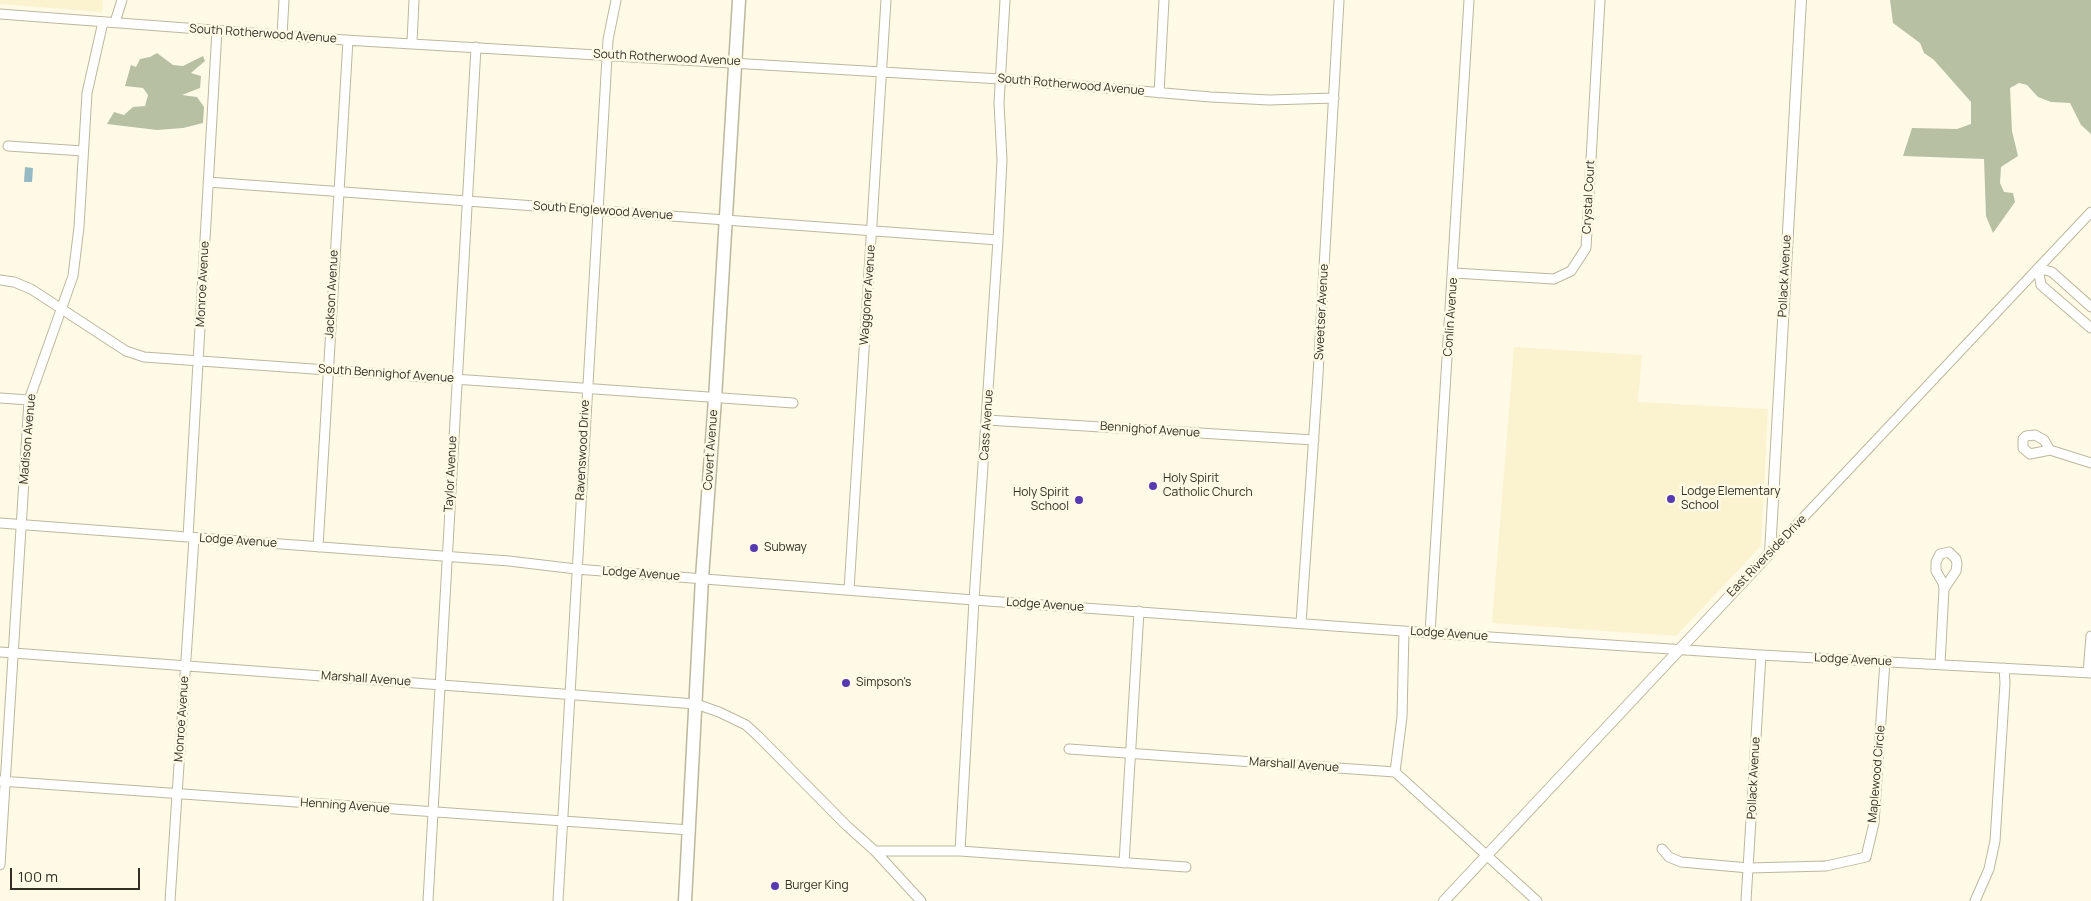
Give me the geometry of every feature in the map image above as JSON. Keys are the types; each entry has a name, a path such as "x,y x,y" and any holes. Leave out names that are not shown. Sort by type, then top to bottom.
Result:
{"main road":[{"name":"Covert Avenue","path":"685,901 702,578 715,399 739,0"}],"street":[{"path":"115,22 122,0"},
{"path":"282,36 284,0"},
{"path":"412,42 414,0"},
{"name":"Ravenswood Drive","path":"558,901 586,388 607,54 616,0"},
{"name":"Waggoner Avenue","path":"849,590 886,0"},
{"name":"Cass Avenue","path":"960,851 974,600 998,240 1002,160 998,112 1005,0"},
{"path":"1159,92 1164,0"},
{"name":"Sweetser Avenue","path":"1301,623 1314,440 1339,0"},
{"name":"Conlin Avenue","path":"1430,633 1454,273 1469,0"},
{"name":"Crystal Court","path":"1454,273 1554,278 1571,271 1586,248 1600,0"},
{"name":"Pollack Avenue","path":"1770,553 1801,0"},
{"name":"South Rotherwood Avenue","path":"0,14 282,36 412,42 881,71 1269,100 1334,98"},
{"name":"Madison Avenue","path":"0,865 3,781 22,525 29,400 62,310 75,265 87,93 104,22"},
{"name":"Monroe Avenue","path":"170,901 185,665 217,30"},
{"name":"Jackson Avenue","path":"318,547 348,40"},
{"name":"Taylor Avenue","path":"428,901 476,47"},
{"path":"8,146 83,151"},
{"name":"South Englewood Avenue","path":"208,182 998,240"},
{"name":"East Riverside Drive","path":"1444,901 1677,650 2091,212"},
{"path":"2091,307 2052,272 2038,268 2041,286 2091,328"},
{"name":"South Bennighof Avenue","path":"0,280 25,286 126,350 137,355 793,404"},
{"path":"0,398 29,400"},
{"name":"Bennighof Avenue","path":"987,420 1314,440"},
{"path":"2050,450 2091,463"},
{"name":"Lodge Avenue","path":"0,523 447,557 509,560 576,569 1430,633 1677,650 2090,673"},
{"path":"1940,664 1944,589"},
{"path":"1124,863 1139,611"},
{"path":"1404,631 1402,716 1395,772 1537,901"},
{"path":"2090,673 2091,636"},
{"name":"Marshall Avenue","path":"0,652 696,704 729,717 746,726 759,737 847,826 875,851 921,901"},
{"name":"Pollack Avenue","path":"1746,901 1761,655"},
{"name":"Maplewood Circle","path":"1662,849 1669,857 1681,862 1749,868 1826,866 1866,857 1874,824 1885,661"},
{"path":"1976,901 1989,869 1995,841 2005,684 2004,668"},
{"name":"Marshall Avenue","path":"1069,749 1395,772"},
{"name":"Henning Avenue","path":"3,781 690,830"},
{"path":"875,851 960,851 1186,867"}],"shaded area":[{"path":"0,0 103,0 102,12 0,4"},
{"path":"1514,347 1642,355 1638,402 1768,409 1761,546 1676,636 1492,623"}],"green space":[{"path":"1890,0 2091,0 2091,134 2081,125 2070,103 2051,102 2038,97 2027,85 2019,83 2010,88 2012,131 2018,156 2001,167 2000,183 2004,192 2013,193 2015,202 1993,233 1986,216 1984,159 1903,156 1912,128 1957,129 1971,124 1971,102 1934,60 1924,53 1920,43 1893,23"},
{"path":"157,53 173,65 183,66 203,56 205,61 191,73 201,76 200,88 182,95 197,97 204,107 203,123 183,128 157,130 107,124 114,112 124,115 133,107 145,106 148,95 143,88 125,86 131,65 136,67 140,59"}],"water":[{"path":"25,167 33,168 32,182 24,182"}],"place":[{"name":"Holy Spirit Catholic Church","path":"1153,486"},
{"name":"Lodge Elementary School","path":"1671,499"},
{"name":"Holy Spirit School","path":"1079,500"},
{"name":"Subway","path":"754,548"},
{"name":"Simpson's","path":"846,683"},
{"name":"Burger King","path":"775,886"}]}
